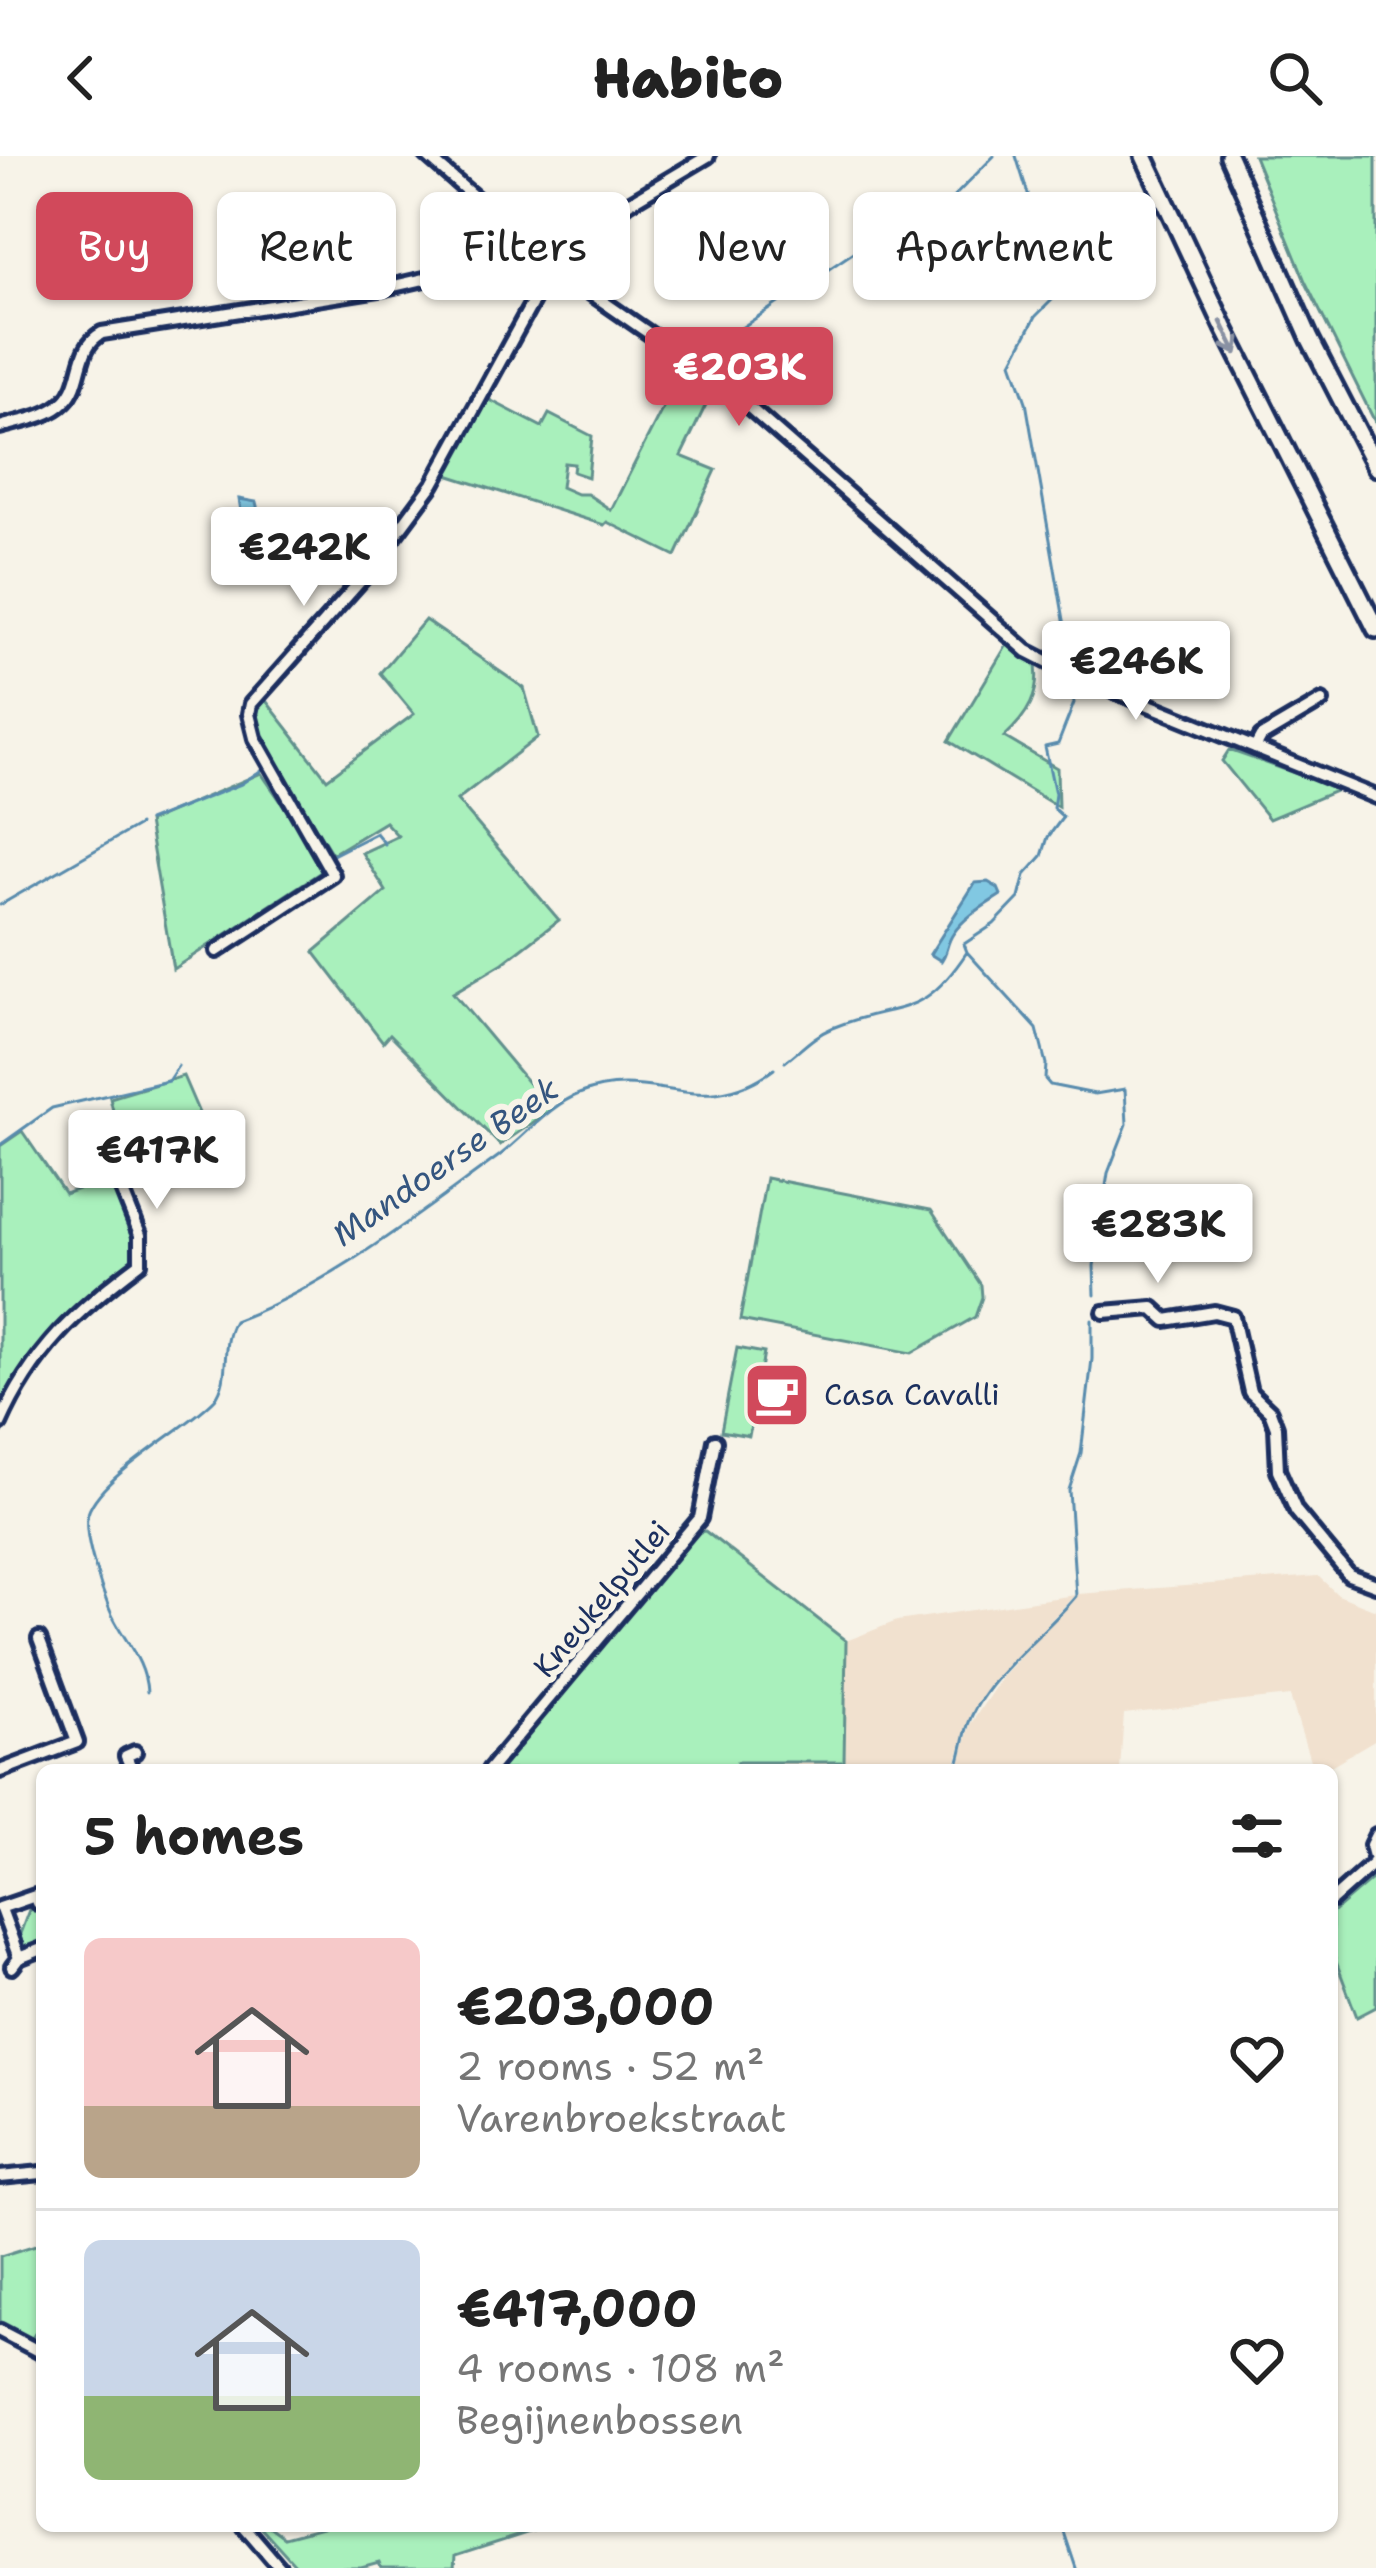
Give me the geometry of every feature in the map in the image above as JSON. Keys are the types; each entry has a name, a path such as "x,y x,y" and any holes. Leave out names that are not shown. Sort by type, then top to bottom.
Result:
{"highway":[{"path":"1144,156 1376,629"},
{"path":"1229,156 1310,339 1376,467"}],"street":[{"path":"427,156 468,192"},
{"path":"630,202 708,156"},
{"path":"0,427 46,413 66,400 88,344 103,332 420,280"},
{"path":"217,951 333,875 255,738 251,704 364,578 433,484 532,300"},
{"path":"601,300 725,386 1027,651 1070,673 1376,797"},
{"path":"1255,748 1261,737 1322,701"},
{"path":"0,1424 22,1377 60,1330 140,1263 140,1235 115,1172"},
{"path":"1104,1312 1153,1308 1166,1320 1214,1312 1233,1317 1250,1393 1270,1411 1276,1427 1278,1470 1296,1511 1328,1555 1349,1574 1376,1585"},
{"name":"Kneukelputlei","path":"494,1764 700,1518 715,1441"},
{"path":"0,1772 77,1742 39,1639"},
{"path":"129,1764 126,1756 135,1752"},
{"path":"1338,1895 1376,1862 1372,1845 1376,1835"},
{"path":"36,1901 34,1896 0,1908 16,1962 36,1952"},
{"path":"0,2177 36,2174"},
{"path":"0,2331 36,2350"},
{"path":"249,2532 280,2568"}],"shaded area":[{"path":"1318,1576 1338,1595 1376,1610 1376,1739 1334,1764 1311,1764 1290,1696 1124,1714 1120,1764 960,1764 970,1725 1003,1675 1078,1594"},
{"path":"1075,1595 1002,1671 968,1722 956,1764 736,1764 844,1762 846,1641 897,1621"}],"green space":[{"path":"1254,156 1376,156 1376,424 1305,281"},
{"path":"682,370 714,388 681,456 716,470 676,556 607,522 604,525 444,474 484,397 542,427 549,414 592,436 588,477 573,472 574,464 564,463 561,487 587,494 611,510"},
{"path":"425,620 524,688 538,737 457,800 559,920 503,963 453,993 551,1110 500,1145 390,1034 383,1042 314,952 386,891 362,853 398,836 385,822 332,854 259,735 256,707 264,698 327,779 414,714 380,673"},
{"path":"1008,643 1035,660 1037,672 1026,712 1004,737 1057,768 1058,807 949,741"},
{"path":"1229,750 1340,789 1269,819 1222,761"},
{"path":"261,773 327,868 173,969 148,822"},
{"path":"183,1076 205,1127 204,1148 128,1175 110,1098"},
{"path":"22,1131 65,1194 110,1177 139,1259 68,1320 0,1410 0,1146"},
{"path":"766,1178 931,1210 981,1285 975,1317 912,1353 740,1320"},
{"path":"737,1348 764,1353 749,1436 721,1431"},
{"path":"705,1531 846,1641 844,1762 498,1764 694,1533"},
{"path":"1373,1878 1376,2007 1357,2017 1338,1967 1338,1908"},
{"path":"36,1908 36,1945 22,1949 18,1939 29,1910"},
{"path":"36,2245 36,2332 32,2338 0,2321 0,2256"},
{"path":"265,2532 284,2537 303,2532 529,2532 455,2556 454,2568 381,2568 379,2563 361,2568 298,2568"}],"water":[{"path":"239,499 256,502 260,536 244,529"},
{"path":"988,882 1001,895 958,928 941,961 930,954 975,883"}],"waterway":[{"path":"959,192 994,156"},
{"path":"1016,156 1059,293 1036,316 1012,362 1026,402 1072,666"},
{"path":"687,353 701,360 713,347 853,253"},
{"path":"397,291 420,286"},
{"path":"324,304 347,300"},
{"path":"610,300 671,342"},
{"path":"224,319 316,305"},
{"path":"355,579 371,559"},
{"path":"1069,675 1074,703 1058,744 1045,747 1055,794 1053,808 1063,817 1048,837 1042,856 1025,875 1019,898 994,924 964,944 1037,1029 1050,1085 1095,1094 1125,1089 1127,1124 1108,1173 1094,1266 1095,1295"},
{"path":"148,821 241,784 266,767"},
{"path":"0,905 139,825"},
{"path":"329,857 376,833 385,844"},
{"name":"Mandoerse Beek","path":"785,1062 832,1028 922,1000 967,952"},
{"path":"0,1145 52,1108 168,1081 178,1066"},
{"name":"Mandoerse Beek","path":"147,1692 142,1668 102,1588 87,1518 93,1503 122,1471 215,1399 234,1321 304,1288 371,1248 579,1094 630,1085 723,1092 748,1085 774,1069"},
{"path":"958,1764 968,1725 987,1691 1076,1596 1069,1490 1081,1453 1092,1320"},
{"path":"1064,2532 1076,2568"}],"place":[{"name":"Casa Cavalli","path":"777,1395"}]}
